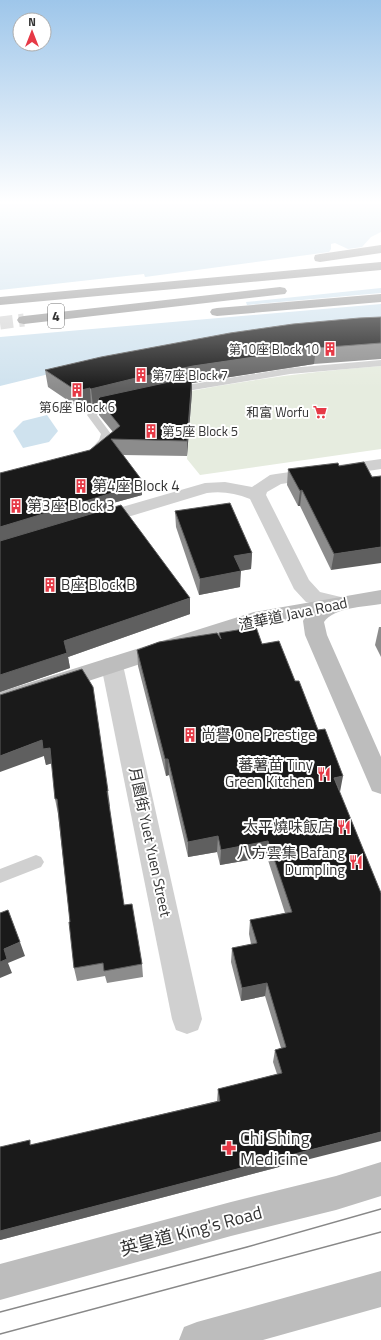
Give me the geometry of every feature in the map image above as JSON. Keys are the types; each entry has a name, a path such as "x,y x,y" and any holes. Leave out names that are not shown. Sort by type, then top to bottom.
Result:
{"highway":[{"path":"151,287 280,264"},
{"name":"4","path":"0,301 266,278 381,266"},
{"name":"4","path":"294,290 24,320 201,313 381,298"}],"main road":[{"name":"渣華道 Java Road","path":"0,702 254,620 381,597"},
{"path":"338,604 320,612 313,621 316,635 381,784"},
{"name":"英皇道 King's Road","path":"0,1282 224,1221 336,1193 381,1179"},
{"path":"197,1340 381,1289"}],"street":[{"path":"257,495 260,489 276,479 381,464"},
{"path":"84,525 205,488 217,486 242,489 257,495 301,584 313,597 338,604"},
{"name":"月園街 Yuet Yuen Street","path":"112,665 187,1019"}],"lane":[{"path":"166,392 275,373 381,363"},
{"path":"89,456 106,437 106,434 92,415 94,412 97,409 126,401"},
{"path":"0,876 36,862"}],"shaded area":[{"path":"381,366 381,449 200,475 187,459 191,407 180,393 280,376"}],"water":[{"path":"0,264 381,264 381,323 155,348 0,386"},
{"path":"47,415 58,431 49,442 23,448 13,431 23,421"}],"pier":[{"path":"244,264 381,264 381,288 246,302 247,305 381,293 381,304 0,337 0,290 144,274 145,277"}],"building":[{"path":"381,317 381,343 316,348 193,366 91,389 77,391 45,370 101,357 230,333 293,324"},
{"path":"192,377 187,441 111,439 141,479 109,488 112,493 0,527 0,473 90,450 120,426 98,399 100,397"},
{"path":"364,462 372,477 381,476 381,547 334,554 302,490 300,491 288,469 338,463 339,466"},
{"path":"230,503 252,553 234,556 241,571 200,579 175,511"},
{"path":"121,505 190,598 64,641 67,653 0,675 0,541"},
{"path":"256,627 262,644 279,641 295,681 299,681 318,730 325,729 343,776 334,778 381,893 381,1132 0,1231 0,1147 30,1140 30,1145 220,1101 218,1089 282,1073 275,1050 286,1047 267,983 242,988 232,948 257,943 250,920 292,912 268,841 221,850 218,836 188,842 168,759 165,759 137,650 159,642 217,633 221,639 219,633"},
{"path":"82,669 93,687 124,905 132,904 142,964 104,971 103,963 74,968 57,799 55,799 50,748 43,749 42,740 0,756 0,695"},
{"path":"8,910 20,942 4,949 7,959 0,962 0,913"}],"tunnel":[{"path":"0,323 24,320"}],"tram line":[{"path":"0,1312 247,1247 381,1209"},
{"path":"0,1334 381,1232"}],"place":[{"name":"第10座 Block 10","path":"330,349"},
{"name":"第7座 Block 7","path":"141,375"},
{"name":"第6座 Block 6","path":"77,390"},
{"name":"和富 Worfu","path":"320,412"},
{"name":"第5座 Block 5","path":"151,431"},
{"name":"第4座 Block 4","path":"81,486"},
{"name":"第3座 Block 3","path":"16,506"},
{"name":"B座 Block B","path":"50,585"},
{"name":"尚譽 One Prestige","path":"190,735"},
{"name":"蕃薯苗 Tiny Green Kitchen","path":"324,774"},
{"name":"太平燒味飯店","path":"344,827"},
{"name":"八方雲集 Bafang Dumpling","path":"356,862"},
{"name":"Chi Shing Medicine","path":"229,1148"}]}
